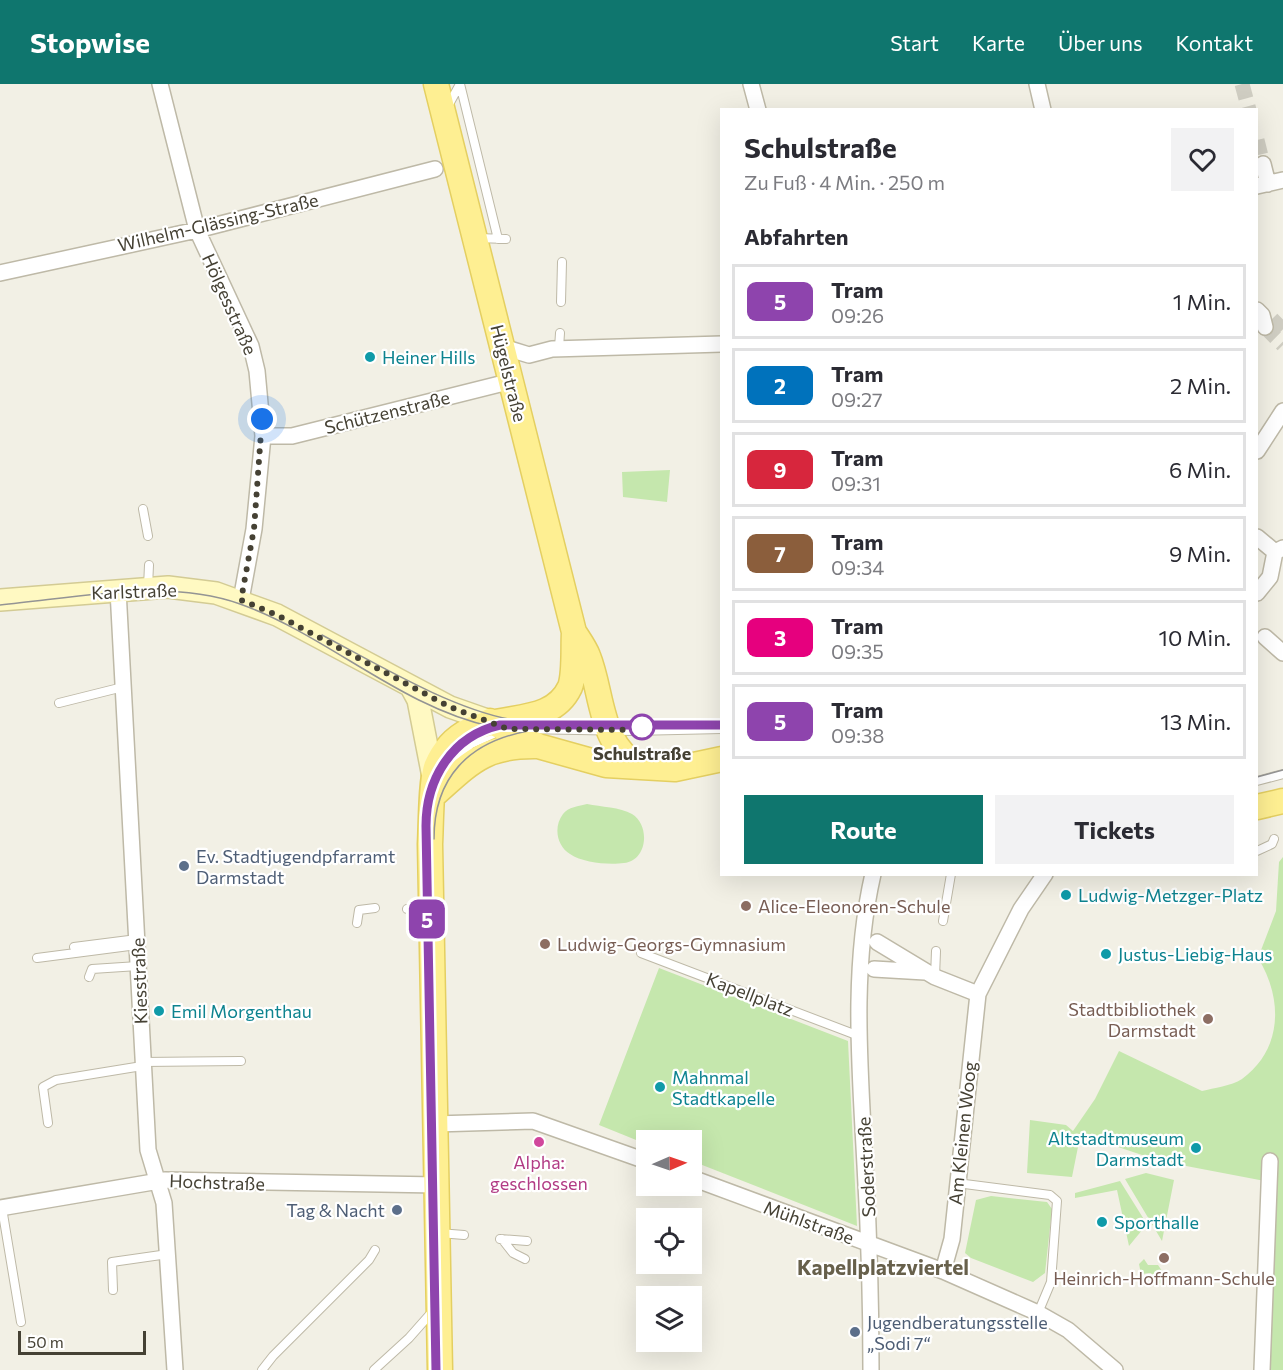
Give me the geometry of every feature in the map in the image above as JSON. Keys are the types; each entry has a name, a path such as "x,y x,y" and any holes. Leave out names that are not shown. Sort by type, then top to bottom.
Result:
{"main road":[{"name":"Hügelstraße","path":"436,84 574,632 588,657 609,730 624,754 641,767"},
{"name":"Karlstraße","path":"0,600 148,588 195,590 241,600 277,615 450,707 499,725 538,746 606,765 675,769 720,759"},
{"name":"Hügelstraße","path":"557,704 572,679 574,632"},
{"path":"411,687 418,700 434,786"},
{"name":"Karlstraße","path":"499,725 534,715 557,704"},
{"path":"440,1370 430,844 434,786 440,760 455,740 466,730 499,725"},
{"path":"434,786 496,749 538,746"},
{"path":"1258,807 1283,801"}],"street":[{"name":"Hölgesstraße","path":"160,84 197,230 251,346 261,401 262,436 254,529 241,600"},
{"path":"751,84 757,108"},
{"path":"1036,84 1042,108"},
{"path":"1263,164 1269,184"},
{"name":"Wilhelm-Glässing-Straße","path":"0,273 197,230 435,170"},
{"path":"503,347 529,355 560,341 720,344"},
{"name":"Schützenstraße","path":"262,436 292,436 512,381"},
{"path":"1258,449 1283,411"},
{"path":"1258,538 1279,550 1283,574"},
{"path":"1258,592 1270,577 1279,550"},
{"name":"Kiesstraße","path":"118,590 148,1150 164,1203 175,1370"},
{"path":"1265,637 1283,653"},
{"name":"Soderstraße","path":"871,1370 870,1244 859,1036 860,948 873,876"},
{"path":"877,942 931,974 978,994 1021,909 1043,876"},
{"path":"874,969 931,974"},
{"name":"Am Kleinen Woog","path":"943,1272 951,1247 978,994"},
{"path":"435,1124 533,1121 636,1157"},
{"path":"1262,1370 1270,1161"},
{"name":"Hochstraße","path":"1,1208 157,1180 437,1185"},
{"name":"Mühlstraße","path":"702,1182 943,1272 1038,1313 1068,1330 1115,1370"}],"lane":[{"path":"444,115 460,84"},
{"path":"460,84 502,239 474,237"},
{"path":"561,302 562,262"},
{"path":"143,509 148,536"},
{"path":"148,588 149,565"},
{"path":"59,703 123,687"},
{"path":"499,725 609,730 720,729"},
{"path":"1258,781 1283,774"},
{"path":"1258,851 1272,844 1274,839"},
{"path":"943,921 951,876"},
{"path":"357,923 359,910 375,908"},
{"path":"407,909 431,911"},
{"path":"74,947 137,942"},
{"path":"37,958 137,942"},
{"path":"931,974 936,951"},
{"name":"Kapellplatz","path":"641,952 859,1036"},
{"path":"89,977 92,969 138,966"},
{"path":"48,1122 43,1087 56,1080 142,1064 242,1061"},
{"path":"957,1183 1050,1196 1057,1201 1051,1282 1038,1313"},
{"path":"1,1208 21,1322"},
{"path":"438,1233 464,1235"},
{"path":"525,1259 513,1253 500,1239 527,1241"},
{"path":"262,1370 273,1356 369,1260 375,1250"},
{"path":"112,1290 112,1262 168,1254"},
{"path":"374,1370 409,1338 439,1304"}],"green space":[{"path":"670,470 667,502 623,497 622,472"},
{"path":"587,804 622,810 638,819 642,826 644,842 638,856 624,863 604,863 575,857 566,851 558,836 560,819 568,810"},
{"path":"1283,857 1283,1370 1268,1370 1270,1182 1160,1161 1076,1133 1080,1137 1072,1177 1027,1173 1030,1120 1066,1125 1073,1131 1095,1099 1119,1051 1202,1091 1238,1081 1255,1067 1272,1038 1275,1022 1272,990 1258,958 1276,911 1279,862"},
{"path":"659,968 848,1041 857,1226 702,1165 702,1130 636,1130 636,1140 599,1125"},
{"path":"1146,1173 1174,1180 1162,1241 1125,1179"},
{"path":"1120,1181 1150,1229 1143,1229 1129,1246 1117,1190 1075,1198 1075,1193"},
{"path":"991,1196 1047,1202 1052,1209 1045,1273 1033,1282 971,1258 965,1253 976,1200"},
{"path":"1144,1259 1148,1265 1158,1265 1166,1277 1159,1285 1151,1273 1141,1274 1139,1264"}],"tunnel":[{"path":"1242,84 1248,108"},
{"path":"1258,144 1263,164"},
{"path":"1272,319 1283,330"},
{"path":"1265,327 1283,345"}],"tram line":[{"path":"0,605 121,592 182,592 212,596 240,604 273,618 427,704 493,727"},
{"path":"322,635 416,685 466,707 514,720"},
{"path":"436,1370 426,826 427,809 437,777 445,762 468,739 500,725 720,725"},
{"name":"5","path":"436,1370 426,826 427,802 433,782 451,754 466,740 484,730 500,725 633,727 720,725"},
{"path":"434,839 440,798 448,780 459,766 488,744 528,731"},
{"path":"1258,777 1283,770"}],"place":[{"name":"Heiner Hills","path":"370,357"},
{"name":"Schulstraße","path":"642,727"},
{"name":"Ev. Stadtjugendpfarramt Darmstadt","path":"184,866"},
{"name":"Ludwig-Metzger-Platz","path":"1066,895"},
{"name":"Alice-Eleonoren-Schule","path":"746,906"},
{"name":"Ludwig-Georgs-Gymnasium","path":"545,944"},
{"name":"Justus-Liebig-Haus","path":"1106,954"},
{"name":"Emil Morgenthau","path":"159,1011"},
{"name":"Stadtbibliothek Darmstadt","path":"1208,1019"},
{"name":"Mahnmal Stadtkapelle","path":"660,1087"},
{"name":"Alpha: geschlossen","path":"539,1142"},
{"name":"Altstadtmuseum Darmstadt","path":"1196,1148"},
{"name":"Tag & Nacht","path":"397,1210"},
{"name":"Sporthalle","path":"1102,1222"},
{"name":"Heinrich-Hoffmann-Schule","path":"1164,1258"},
{"name":"Jugendberatungsstelle „Sodi 7“","path":"855,1332"}],"district":[{"name":"Kapellplatzviertel","path":"883,1266"}],"route":[{"path":"262,419 254,529 241,600 277,615 450,707 508,729 650,730 642,727"}]}
